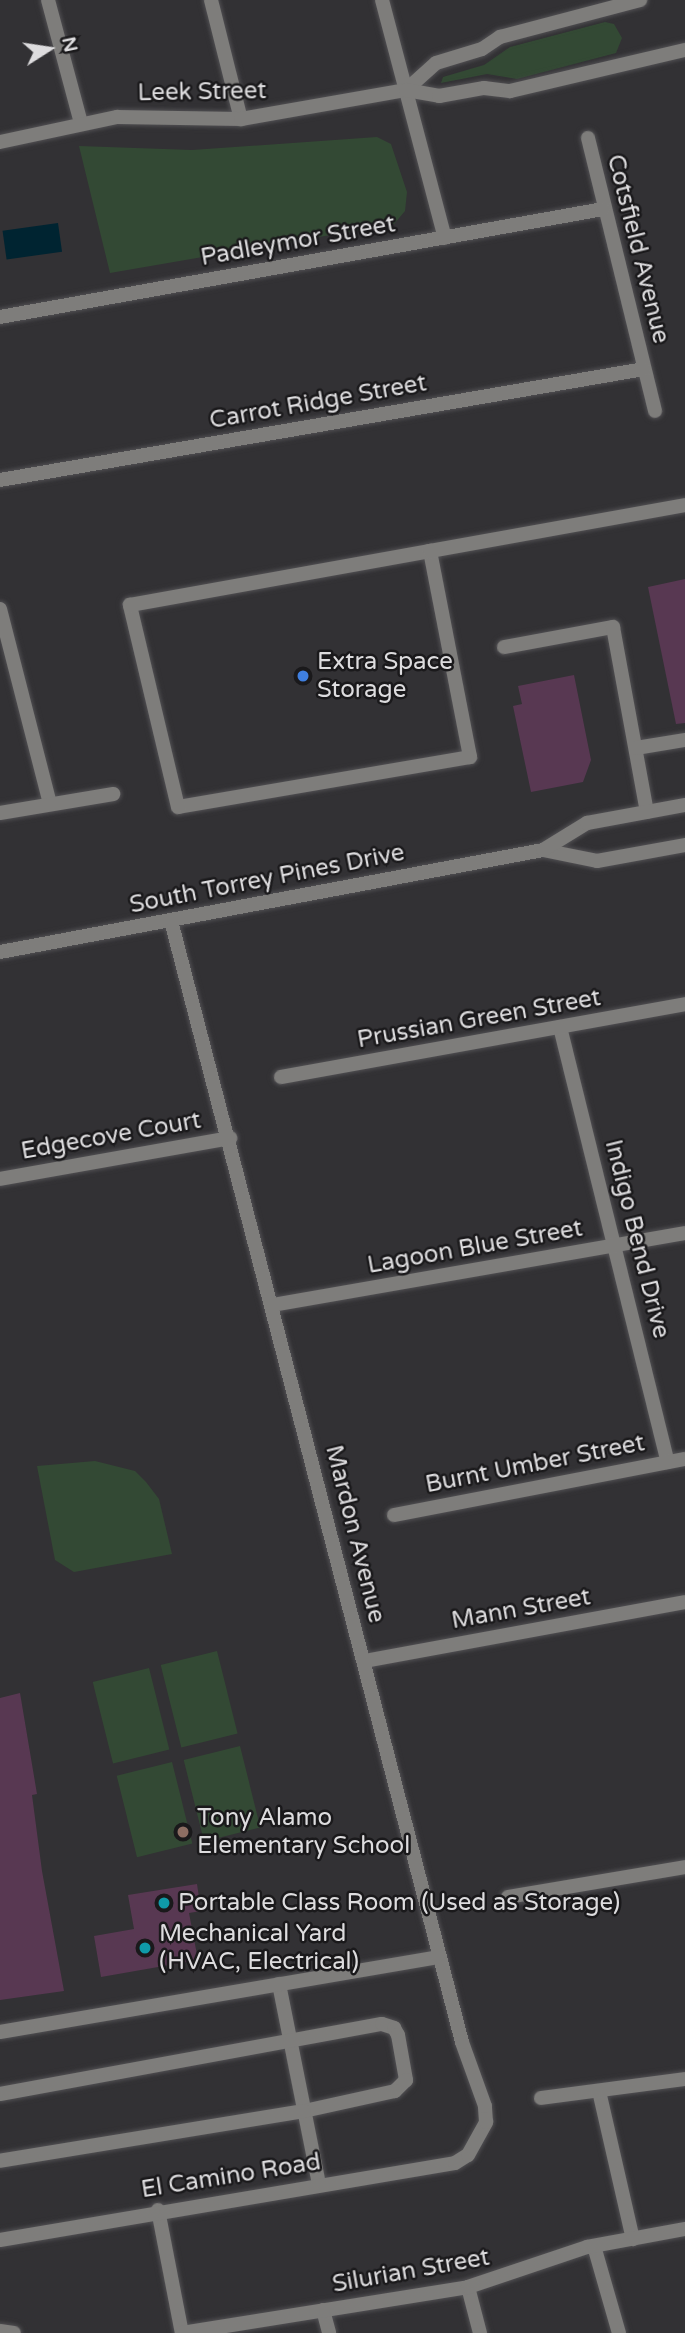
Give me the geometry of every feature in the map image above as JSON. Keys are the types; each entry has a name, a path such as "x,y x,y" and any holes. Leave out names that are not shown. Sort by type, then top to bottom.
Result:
{"street":[{"path":"48,0 81,123"},
{"path":"211,0 241,119"},
{"path":"382,0 445,238"},
{"path":"406,90 436,63 482,49 500,37 640,0"},
{"name":"Leek Street","path":"0,142 117,117 241,119 406,90 439,96 484,88 510,91 685,50"},
{"name":"Cotsfield Avenue","path":"588,138 603,209 655,411"},
{"name":"Padleymor Street","path":"0,317 603,209"},
{"name":"Carrot Ridge Street","path":"0,480 644,369"},
{"path":"430,551 470,757 178,807 130,605 685,505"},
{"path":"0,609 50,804"},
{"path":"504,647 613,627 647,812"},
{"path":"636,748 685,740"},
{"path":"0,813 113,794"},
{"name":"South Torrey Pines Drive","path":"0,952 543,850 587,823 685,805"},
{"name":"South Torrey Pines Drive","path":"543,850 597,861 685,845"},
{"name":"Mardon Avenue","path":"171,921 230,1138 462,2042 485,2106 485,2122 468,2155"},
{"name":"Prussian Green Street","path":"281,1077 685,1004"},
{"name":"Indigo Bend Drive","path":"560,1027 667,1462"},
{"name":"Edgecove Court","path":"0,1179 230,1138"},
{"name":"Lagoon Blue Street","path":"273,1305 685,1233"},
{"name":"Burnt Umber Street","path":"394,1515 685,1459"},
{"name":"Mann Street","path":"364,1661 685,1602"},
{"path":"508,1897 685,1867"},
{"path":"0,2032 440,1957"},
{"path":"279,1984 319,2184"},
{"path":"0,2094 382,2025 394,2028 398,2035 406,2080 401,2088 304,2111 0,2161"},
{"path":"541,2098 685,2079"},
{"path":"599,2091 633,2239"},
{"name":"El Camino Road","path":"0,2240 158,2210 455,2163 468,2155"},
{"path":"158,2210 182,2333"},
{"name":"Silurian Street","path":"182,2333 468,2287 594,2246 685,2229"},
{"path":"594,2246 619,2333"},
{"path":"468,2287 480,2333"},
{"path":"323,2310 329,2333"},
{"path":"0,2331 14,2333"}],"green space":[{"path":"605,22 614,24 622,38 616,53 517,79 487,74 441,83 443,77 484,65 510,47"},
{"path":"377,137 391,144 407,192 405,211 394,224 110,273 79,146 192,150"},
{"path":"95,1461 135,1471 146,1482 159,1499 172,1554 74,1572 55,1560 37,1466"},
{"path":"217,1651 238,1733 181,1748 161,1665"},
{"path":"149,1668 169,1750 113,1764 93,1682"},
{"path":"240,1746 260,1828 204,1842 184,1760"},
{"path":"172,1762 192,1844 137,1857 117,1776"}],"water":[{"path":"58,223 62,252 7,260 3,231"}],"building":[{"path":"685,579 685,723 676,724 648,587"},
{"path":"574,675 591,760 583,782 531,792 513,706 522,704 518,686"},
{"path":"20,1693 37,1794 32,1795 42,1871 64,1991 0,2000 0,1698"},
{"name":"Mechanical Yard (HVAC, Electrical)","path":"197,1884 201,1911 189,1913 198,1960 101,1977 94,1936 134,1929 128,1895"}],"place":[{"name":"Extra Space Storage","path":"303,676"},
{"name":"Tony Alamo Elementary School","path":"183,1832"},
{"name":"Portable Class Room (Used as Storage)","path":"164,1903"},
{"name":"Mechanical Yard (HVAC, Electrical)","path":"145,1948"}]}
